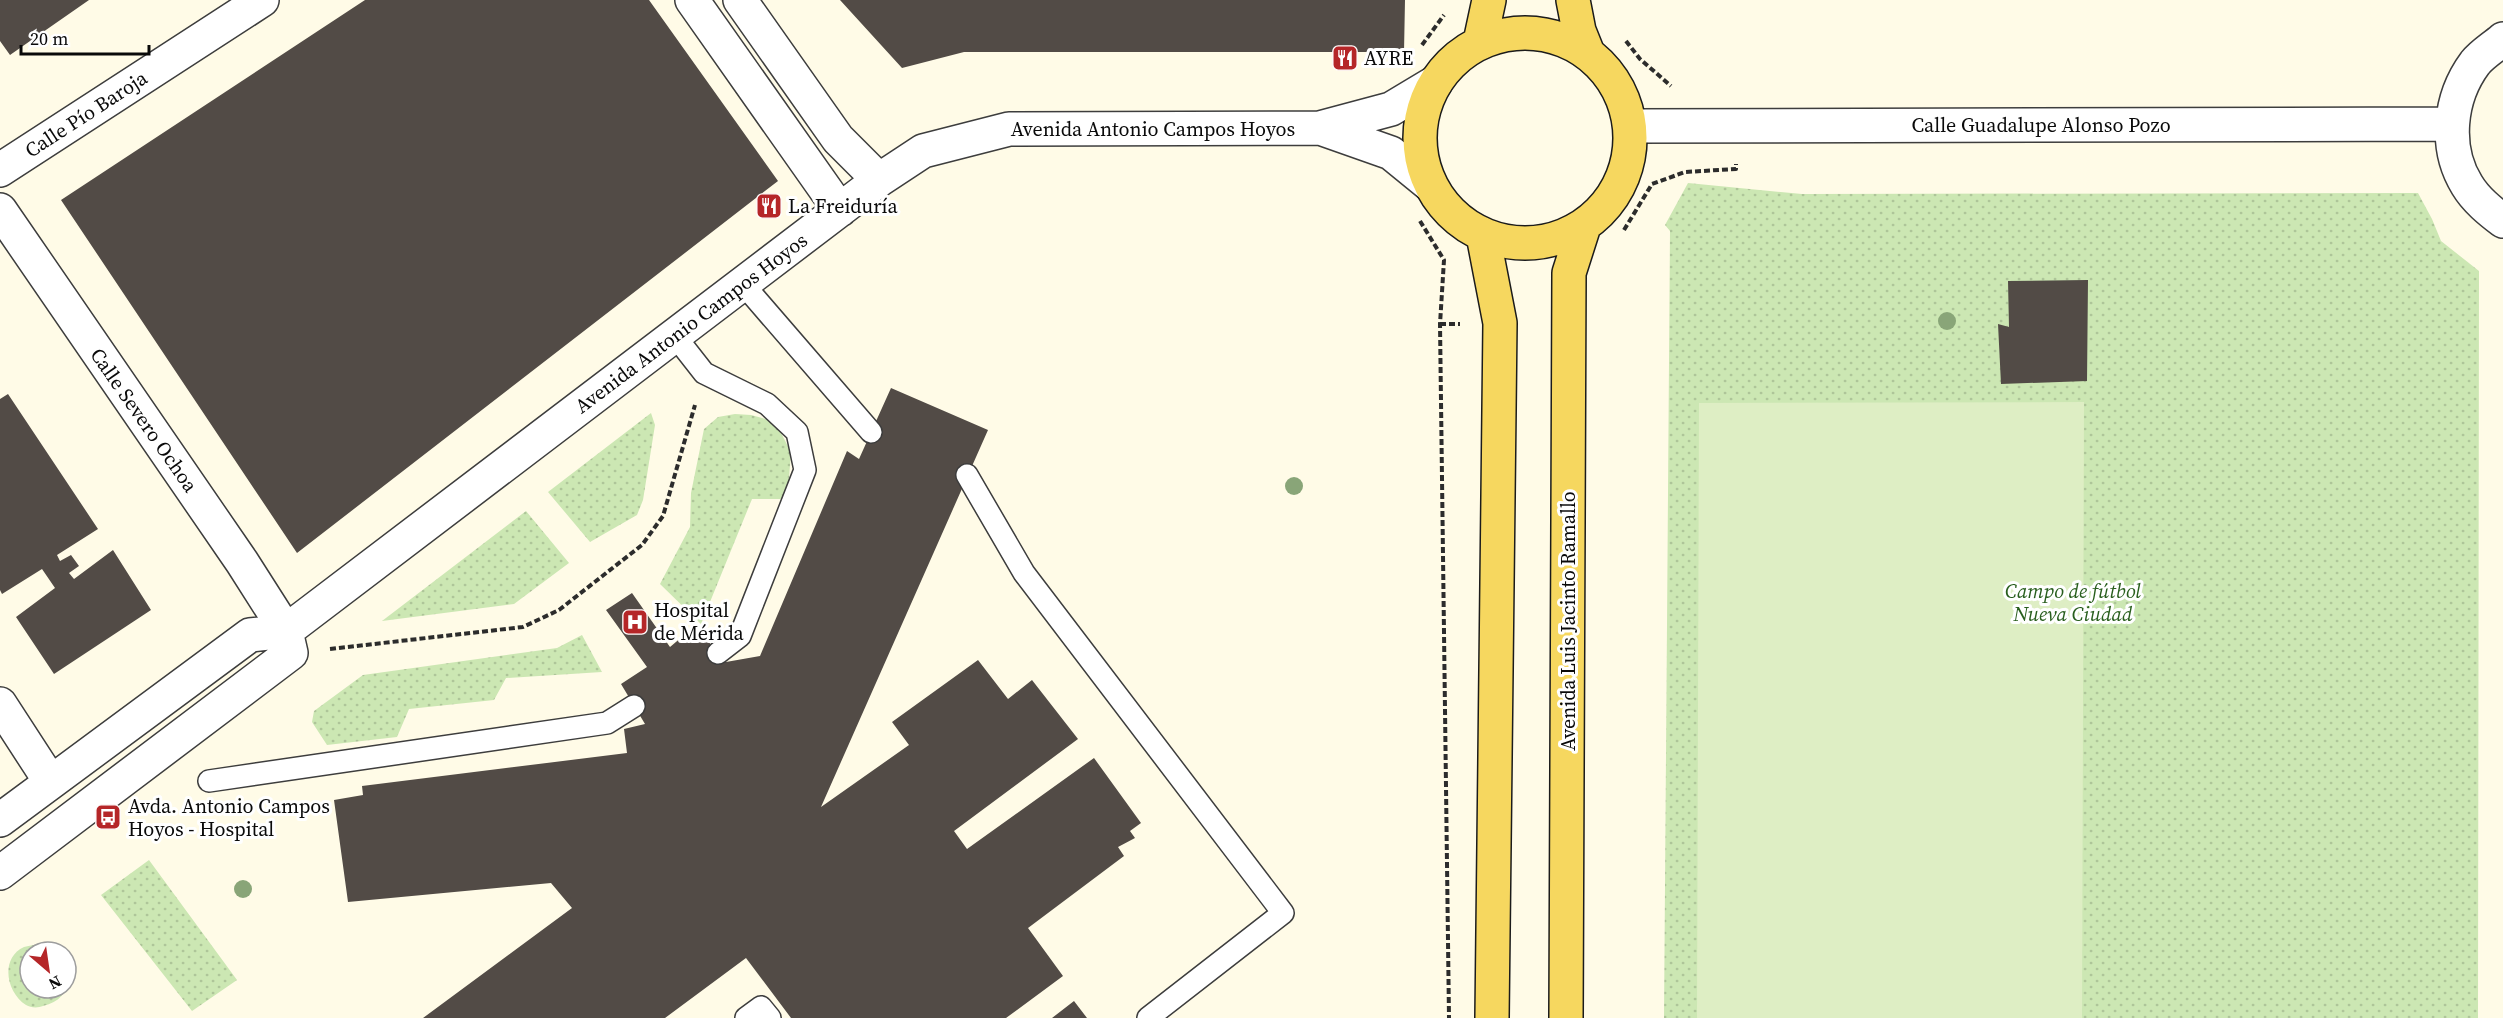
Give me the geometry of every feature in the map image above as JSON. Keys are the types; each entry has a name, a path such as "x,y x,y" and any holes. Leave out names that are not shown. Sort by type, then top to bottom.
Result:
{"main road":[{"path":"1480,42 1489,0"},
{"path":"1573,0 1579,31 1587,51"},
{"path":"1524,32 1562,38 1587,51 1612,75 1631,126 1629,160 1614,198 1584,226 1569,234 1537,244 1518,244 1483,235 1442,204 1429,184 1419,141 1421,120 1436,82 1453,61 1480,42 1524,32"},
{"name":"Avenida Luis Jacinto Ramallo","path":"1566,1018 1569,273 1584,226"},
{"path":"1483,235 1500,322 1491,1018"}],"street":[{"name":"Calle Pío Baroja","path":"0,170 217,12 262,0"},
{"path":"692,0 840,210"},
{"path":"740,0 838,139 879,180"},
{"path":"2503,39 2475,62 2457,97 2452,124 2454,155 2467,185 2485,207 2503,220"},
{"name":"Avenida Antonio Campos Hoyos","path":"0,873 675,336 879,180 923,151 1009,129 1320,128 1391,110 1436,82"},
{"name":"Calle Guadalupe Alonso Pozo","path":"1631,126 2452,124"},
{"name":"Avenida Antonio Campos Hoyos","path":"1320,128 1391,153 1429,184"},
{"name":"Calle Severo Ochoa","path":"0,210 242,562 288,642"},
{"path":"0,820 250,635 288,642"},
{"path":"0,704 50,781"}],"lane":[{"path":"743,284 872,432"},
{"path":"675,336 704,373 767,404 797,432 805,470 740,636 718,653"},
{"path":"968,475 1024,573 1283,913 1148,1018"},
{"path":"208,781 607,723 634,706"},
{"path":"746,1018 761,1007 770,1018"}],"path":[{"path":"1419,49 1447,11"},
{"path":"1622,35 1640,58 1662,80 1677,90"},
{"path":"1620,239 1652,184 1685,172 1736,169 1736,126"},
{"path":"1415,213 1444,260 1440,324 1449,1018"},
{"path":"288,642 523,627 559,610 642,545 663,516 704,373"}],"green space":[{"name":"Campo de fútbol Nueva Ciudad","path":"1688,183 1802,194 2418,193 2441,241 2479,271 2478,1018 1664,1018 1670,231 1665,225"},
{"path":"2084,402 2082,1018 1697,1018 1699,403"},
{"path":"651,413 655,425 643,500 637,515 590,542 548,492"},
{"path":"735,414 769,420 781,433 791,452 788,491 781,499 752,499 701,624 660,584 690,527 691,493 704,429 718,417"},
{"path":"526,511 569,563 514,604 382,621"},
{"path":"582,635 602,672 506,678 494,700 409,709 397,737 327,745 312,722 314,711 363,675 557,648"},
{"path":"149,860 237,980 192,1011 101,895"},
{"path":"18,951 18,998 10,984 8,975 11,959"},
{"path":"20,1000 57,1000 41,1007 26,1005"}],"building":[{"path":"0,0 89,0 10,55 0,41"},
{"path":"365,0 649,0 778,181 297,553 61,200"},
{"path":"840,0 1405,0 1404,52 964,52 902,68"},
{"path":"2088,280 2087,381 2001,384 1998,324 2009,327 2008,281"},
{"path":"891,388 988,430 821,807 909,745 892,722 978,660 1008,699 1032,680 1078,739 954,831 967,849 1094,758 1141,823 1130,831 1135,838 1118,847 1124,856 1028,928 1063,976 1006,1018 791,1018 746,958 665,1018 423,1018 572,908 551,883 348,902 334,800 363,795 362,786 627,753 624,729 645,724 621,684 647,667 606,610 632,593 670,647 695,626 726,662 760,656 847,451 859,459"},
{"path":"8,394 98,529 57,555 60,561 71,555 79,566 69,573 74,579 113,550 151,610 54,674 16,617 55,588 42,569 2,594 0,590 0,399"},
{"path":"1074,1001 1087,1018 1052,1018"}],"place":[{"name":"AYRE","path":"1345,58"},
{"name":"La Freiduría","path":"769,206"},
{"name":"Hospital de Mérida","path":"635,622"},
{"name":"Avda. Antonio Campos Hoyos - Hospital","path":"108,817"}]}
